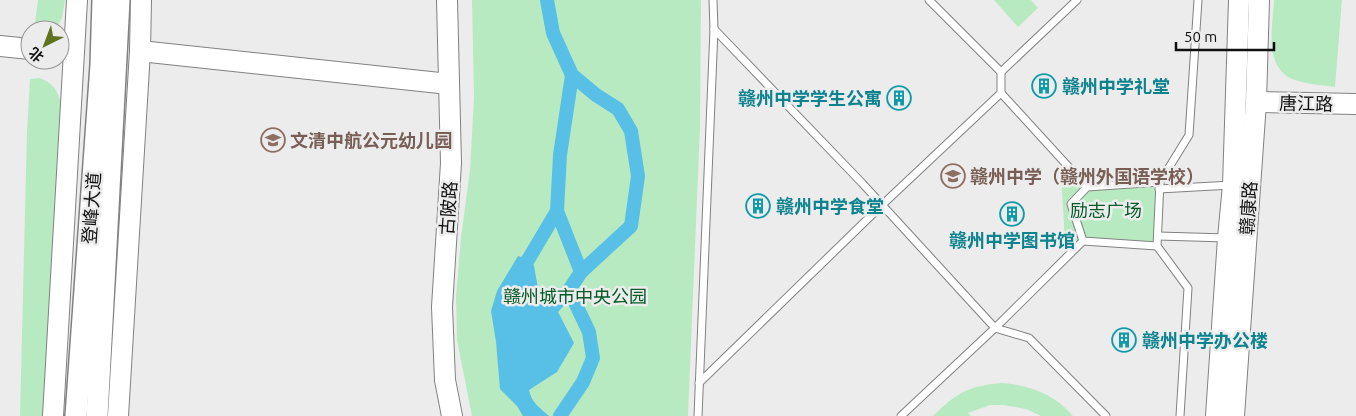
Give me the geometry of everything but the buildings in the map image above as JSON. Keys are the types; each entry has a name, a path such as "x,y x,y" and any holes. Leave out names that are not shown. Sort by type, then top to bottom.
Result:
{"main road":[{"name":"登峰大道","path":"76,416 101,65 103,0"},
{"name":"登峰大道","path":"97,416 119,0"}],"street":[{"path":"70,33 77,0"},
{"path":"118,416 140,52 141,0"},
{"name":"古陂路","path":"447,0 451,163 442,307 445,380 452,416"},
{"name":"赣康路","path":"1216,416 1233,185 1239,0"},
{"name":"赣康路","path":"1234,416 1256,102 1259,0"},
{"path":"0,46 20,48"},
{"path":"140,52 449,84"},
{"path":"53,416 70,128 67,70"},
{"name":"唐江路","path":"1256,102 1356,104"}],"lane":[{"path":"698,416 714,30 713,0"},
{"path":"929,0 1000,72 1001,93 1087,187"},
{"path":"1000,72 1077,0"},
{"path":"1180,416 1188,288 1158,246 1160,185 1188,135 1198,0"},
{"path":"714,30 882,205 995,328 1030,338 1106,416"},
{"path":"699,383 882,205 1001,93"},
{"path":"1083,241 1071,204 1087,187 1233,185"},
{"path":"1158,236 1228,238"},
{"path":"901,416 995,328 1083,241 1158,246"}],"green space":[{"path":"38,0 65,0 61,20 35,20"},
{"name":"赣州城市中央公园","path":"472,0 701,0 700,127 688,416 472,416 457,340 456,297 470,170 474,97"},
{"path":"994,0 1031,0 1038,8 1018,27"},
{"path":"1274,0 1342,0 1335,87 1292,79 1283,73 1273,55"},
{"path":"39,78 48,82 54,88 61,105 43,416 20,416 27,131 30,79"},
{"name":"励志广场","path":"1061,174 1160,182 1157,246 1065,242"},
{"path":"1002,383 1022,386 1050,396 1073,416 1041,416 1026,409 990,405 968,413 971,416 933,416 963,392 980,386"}],"water":[{"path":"518,256 531,260 538,288 554,304 574,343 557,372 529,390 534,402 549,416 523,416 517,406 500,389 491,311 497,291"}],"waterway":[{"path":"541,320 569,290 581,272 631,226 638,176 631,131 618,109 596,95 572,75 553,33 547,0"},
{"path":"572,75 560,155 557,211 581,272"},
{"path":"525,276 525,265 557,211"},
{"path":"560,416 583,382 593,358 589,332 569,290"}],"place":[{"name":"赣州中学礼堂","path":"1044,86"},
{"name":"赣州中学学生公寓","path":"899,98"},
{"name":"文清中航公元幼儿园","path":"273,140"},
{"name":"赣州中学（赣州外国语学校）","path":"953,176"},
{"name":"赣州中学食堂","path":"758,206"},
{"name":"赣州中学图书馆","path":"1012,214"},
{"name":"赣州中学办公楼","path":"1124,340"}]}
